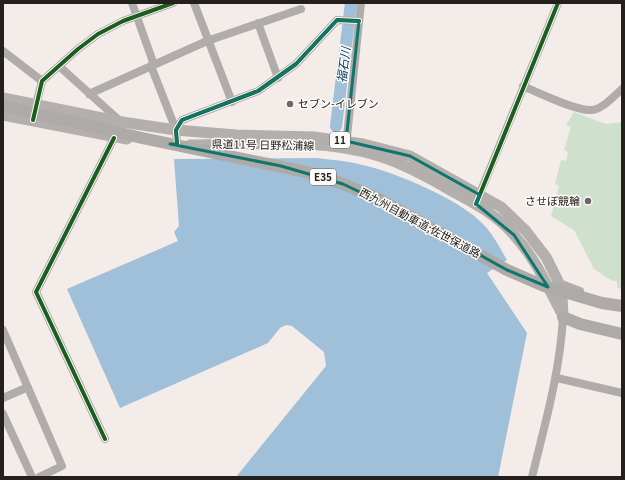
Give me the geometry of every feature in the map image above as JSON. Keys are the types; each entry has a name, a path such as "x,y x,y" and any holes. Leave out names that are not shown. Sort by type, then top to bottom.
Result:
{"highway":[{"name":"西九州自動車道;佐世保道路","path":"3,106 142,138 311,173 344,184 377,198 507,270 544,286 595,301 622,306"},
{"path":"563,316 580,316 622,327"},
{"path":"563,316 580,324 622,334"}],"main road":[{"name":"11","path":"3,98 36,105"},
{"name":"県道11号 日野松浦線","path":"36,105 122,122 176,130 236,135 314,137 346,144 400,164 478,199 501,207 526,231 546,257 559,283 562,296 563,316"},
{"name":"県道11号 日野松浦線","path":"3,115 114,138 177,144 346,144"},
{"name":"県道11号 日野松浦線","path":"478,199 503,222 527,250 539,269 563,316"}],"street":[{"path":"132,3 153,62 151,66 176,130 177,144"},
{"path":"33,120 42,81 59,66 98,34 137,15 174,3"},
{"path":"194,3 232,102"},
{"path":"346,144 357,21 361,3"},
{"path":"478,199 558,3"},
{"path":"89,94 208,41 300,9"},
{"path":"176,130 182,120 258,91 278,78 296,64 337,20 357,21"},
{"path":"258,23 278,78"},
{"path":"3,52 42,81"},
{"path":"59,66 122,122"},
{"path":"523,86 580,109 592,110 605,104 622,89"},
{"path":"105,439 36,292 114,138"},
{"path":"559,283 599,297 622,300"},
{"path":"532,477 556,378 561,347 563,316"},
{"path":"3,330 62,466 39,477"},
{"path":"556,378 622,393"},
{"path":"3,398 28,388"},
{"path":"3,414 32,477"}],"highlighted area":[{"path":"337,20 359,21 346,141 410,156 480,195 476,204 514,235 548,287 507,270 408,215 343,184 281,166 170,144 177,144 176,130 182,120 258,91 296,64"}],"green space":[{"name":"させぼ競輪","path":"574,112 606,124 622,122 622,289 617,288 617,282 609,279 594,269 574,230 551,216 559,186 555,184 561,160 566,161 568,152 564,150 571,127 566,125"}],"water":[{"path":"317,158 352,162 377,169 393,174 443,196 459,205 487,228 507,260 487,273 527,333 498,477 236,477 326,366 324,352 292,326 286,325 280,328 268,343 120,408 67,289 178,241 174,232 179,226 174,159"}],"waterway":[{"name":"福石川","path":"336,126 351,3"}],"cycle path":[{"path":"33,120 42,81 78,49 98,34 123,21 173,3"},
{"path":"476,204 558,3"},
{"path":"177,144 176,130 182,120 258,91 296,64 337,20 359,21"},
{"path":"105,439 36,292 114,138"}],"place":[{"name":"セブン-イレブン","path":"290,104"},
{"name":"させぼ競輪","path":"588,201"}]}
